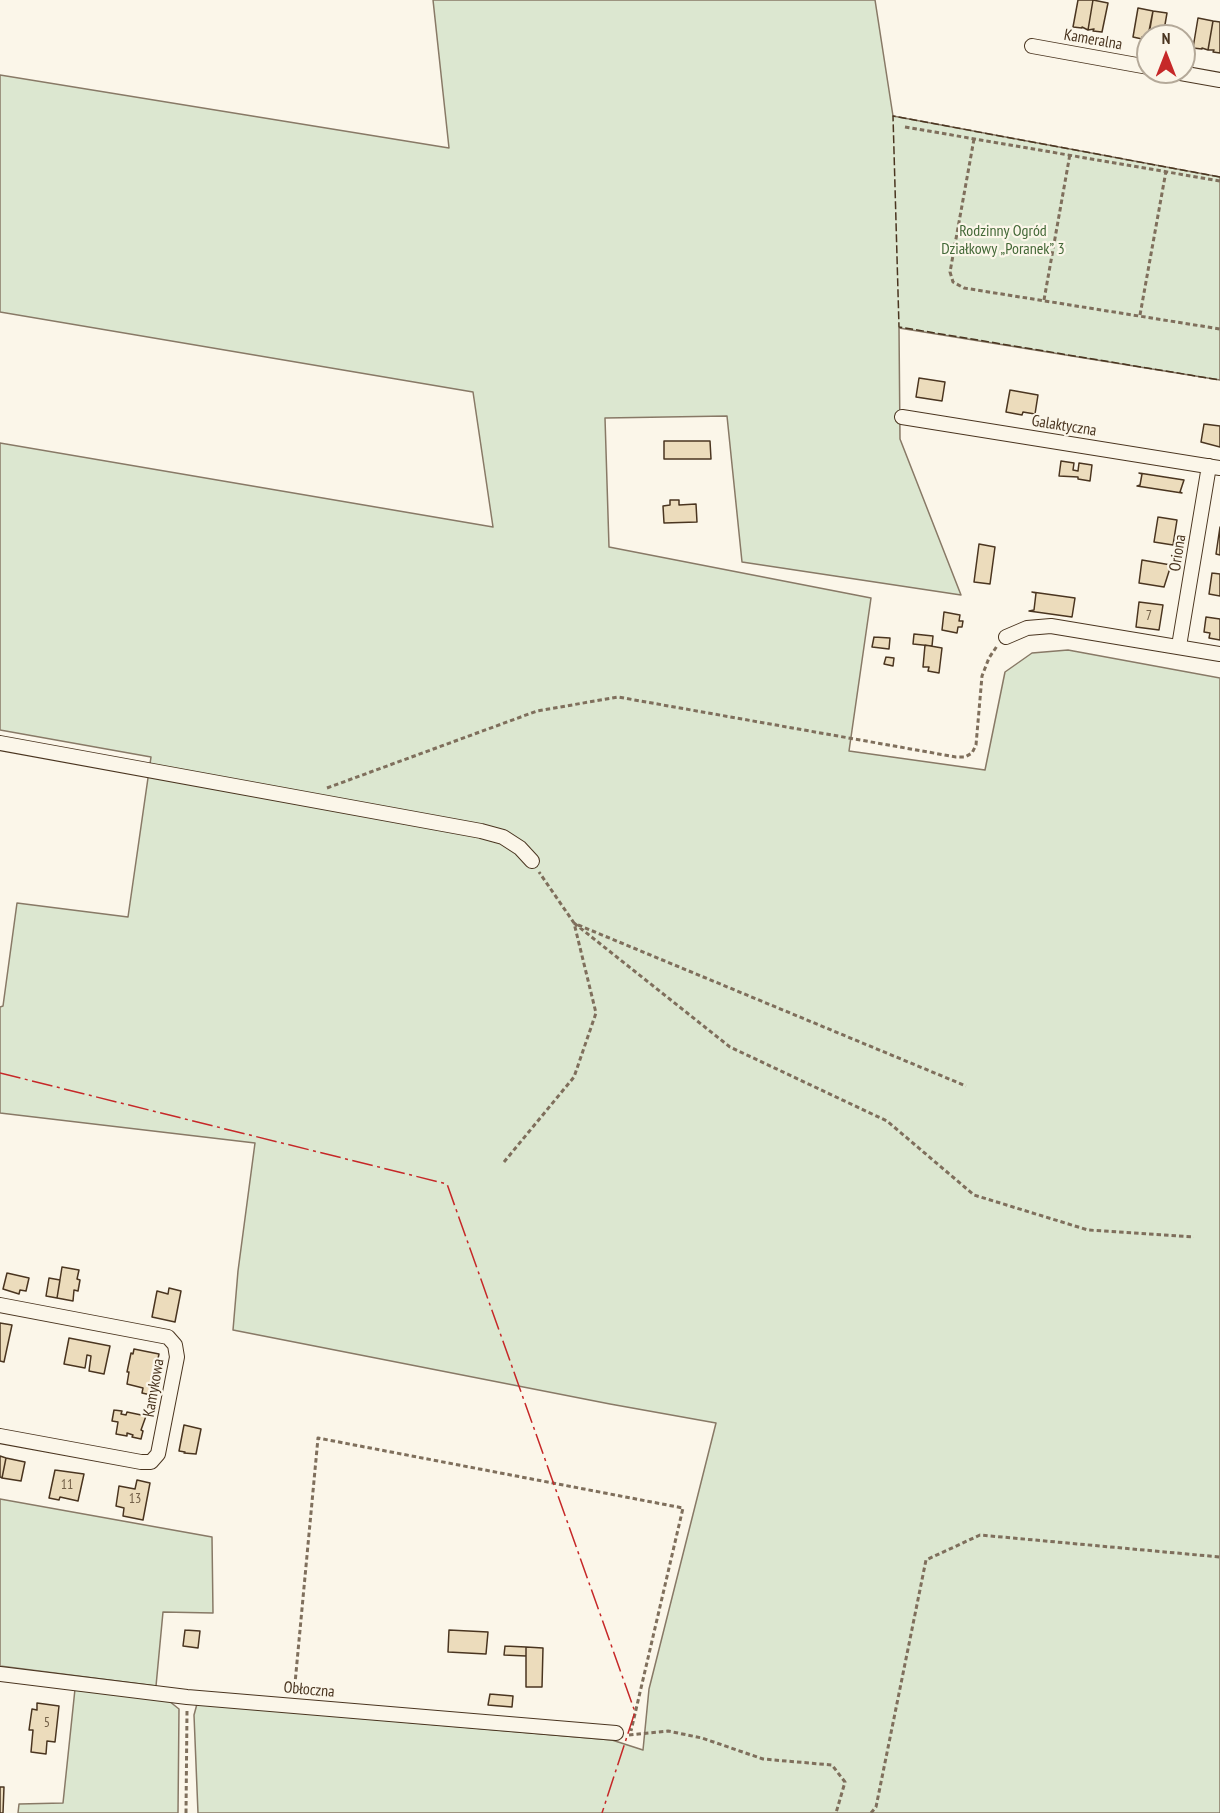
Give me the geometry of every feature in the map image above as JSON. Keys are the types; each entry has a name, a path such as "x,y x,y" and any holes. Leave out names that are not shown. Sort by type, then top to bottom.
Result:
{"street":[{"name":"Kameralna","path":"1032,46 1136,65"},
{"path":"1196,76 1220,80"},
{"name":"Galaktyczna","path":"902,417 1215,467"},
{"name":"Oriona","path":"1179,646 1215,467"},
{"path":"1001,641 1027,628 1051,626 1220,654"},
{"path":"0,743 481,831 503,837 532,861"},
{"name":"Kamykowa","path":"0,1305 168,1337 175,1345 177,1358 158,1454 152,1462 141,1462 0,1436"},
{"name":"Obłoczna","path":"0,1674 187,1697 623,1734"}],"path":[{"path":"905,127 1220,181"},
{"path":"974,139 950,272 953,282 964,288 1220,329"},
{"path":"1044,300 1070,154"},
{"path":"1140,315 1166,171"},
{"path":"323,789 537,711 618,697 965,758 972,753 976,745 982,676 989,658 1001,641"},
{"path":"532,861 574,923 730,1047 887,1121 974,1195 1088,1230 1194,1237"},
{"path":"574,923 966,1086"},
{"path":"504,1162 574,1077 596,1013 574,923"},
{"path":"293,1705 318,1438 683,1508 623,1734 668,1731 713,1741 763,1759 832,1765 845,1782 836,1813"},
{"path":"872,1813 876,1807 926,1560 980,1535 1220,1557"},
{"path":"186,1813 187,1697"}],"green space":[{"name":"Rodzinny Ogród Działkowy „Poranek” 3","path":"433,0 875,0 893,116 1220,177 1220,380 899,328 900,439 961,595 742,562 727,416 605,418 609,547 871,598 849,751 985,770 1005,672 1032,653 1068,650 1220,678 1220,1813 198,1813 194,1715 197,1704 612,1740 643,1750 649,1689 716,1423 233,1330 238,1271 255,1143 0,1113 0,1007 3,1006 17,903 128,917 151,757 0,730 0,443 493,527 473,392 0,312 0,75 449,148"},
{"path":"0,1499 212,1537 213,1613 163,1612 156,1686 0,1666"},
{"path":"75,1689 169,1701 179,1709 178,1813 18,1813 19,1804 63,1803"}],"building":[{"path":"1078,0 1093,0 1088,30 1073,27"},
{"path":"1093,0 1108,3 1102,32 1093,31 1094,29 1088,30"},
{"path":"1138,8 1153,11 1151,24 1136,24 1136,38 1133,37"},
{"path":"1153,11 1167,13 1165,24 1150,24"},
{"path":"1198,18 1213,21 1208,50 1196,48"},
{"path":"1213,21 1220,22 1220,53 1208,50"},
{"path":"919,378 945,382 942,401 916,397"},
{"path":"1010,390 1038,395 1035,414 1023,412 1022,415 1006,412"},
{"path":"1204,424 1220,426 1220,447 1201,442"},
{"path":"664,441 710,441 711,459 664,459"},
{"path":"1061,461 1074,463 1073,470 1078,471 1079,463 1092,465 1090,481 1078,479 1078,477 1059,476"},
{"path":"1139,473 1184,480 1180,492 1182,493 1137,486 1140,485 1142,474"},
{"path":"670,500 679,500 679,505 696,504 697,522 664,523 663,506 670,505"},
{"path":"1158,517 1177,520 1173,545 1154,542"},
{"path":"1220,527 1220,555 1216,554"},
{"path":"979,544 995,547 990,584 974,582"},
{"path":"1142,560 1171,565 1164,587 1139,583"},
{"path":"1212,573 1220,574 1220,596 1209,594"},
{"path":"1032,592 1075,598 1072,617 1029,611 1034,610 1036,593"},
{"path":"1139,602 1163,605 1159,630 1136,627"},
{"path":"944,612 960,615 959,621 963,621 962,627 958,627 957,633 942,630"},
{"path":"1206,617 1220,619 1220,640 1209,638 1210,633 1204,632"},
{"path":"914,634 933,636 932,646 913,644"},
{"path":"874,637 890,638 889,649 872,647"},
{"path":"925,645 942,648 939,673 928,671 929,667 923,667"},
{"path":"886,657 894,658 893,666 884,664"},
{"path":"62,1267 79,1270 78,1291 74,1290 73,1301 57,1298"},
{"path":"7,1273 29,1278 26,1291 20,1290 19,1294 3,1289"},
{"path":"49,1278 60,1280 57,1298 46,1296"},
{"path":"169,1288 181,1291 175,1322 152,1317 157,1291 168,1294"},
{"path":"0,1323 12,1325 4,1362 0,1361"},
{"path":"69,1338 110,1346 104,1374 89,1371 91,1356 87,1355 85,1368 64,1364"},
{"path":"134,1349 159,1354 151,1395 142,1393 143,1388 127,1384 129,1372 127,1372"},
{"path":"114,1410 122,1411 121,1414 126,1415 127,1412 146,1416 141,1430 143,1431 141,1439 127,1433 127,1436 116,1434 118,1422 112,1421"},
{"path":"184,1425 201,1429 196,1454 179,1451"},
{"path":"0,1456 6,1458 2,1478 0,1477"},
{"path":"6,1458 25,1462 21,1481 2,1478"},
{"path":"55,1470 84,1474 78,1501 60,1497 59,1500 49,1498"},
{"path":"137,1480 150,1483 143,1520 123,1516 124,1508 116,1506 119,1486 135,1489"},
{"path":"185,1630 200,1631 198,1648 183,1646"},
{"path":"449,1630 488,1632 486,1654 448,1652"},
{"path":"505,1646 526,1647 526,1656 504,1655"},
{"path":"526,1647 543,1648 542,1687 526,1687"},
{"path":"490,1694 513,1696 512,1707 488,1705"},
{"path":"37,1703 59,1706 55,1742 47,1741 46,1754 31,1752 33,1730 29,1730 32,1709 37,1710"},
{"path":"0,1787 4,1787 3,1813 0,1813"}],"fence":[{"path":"1220,177 893,116 899,327 1220,380"}],"power":[{"path":"0,1073 447,1184 635,1712 602,1813"}]}
